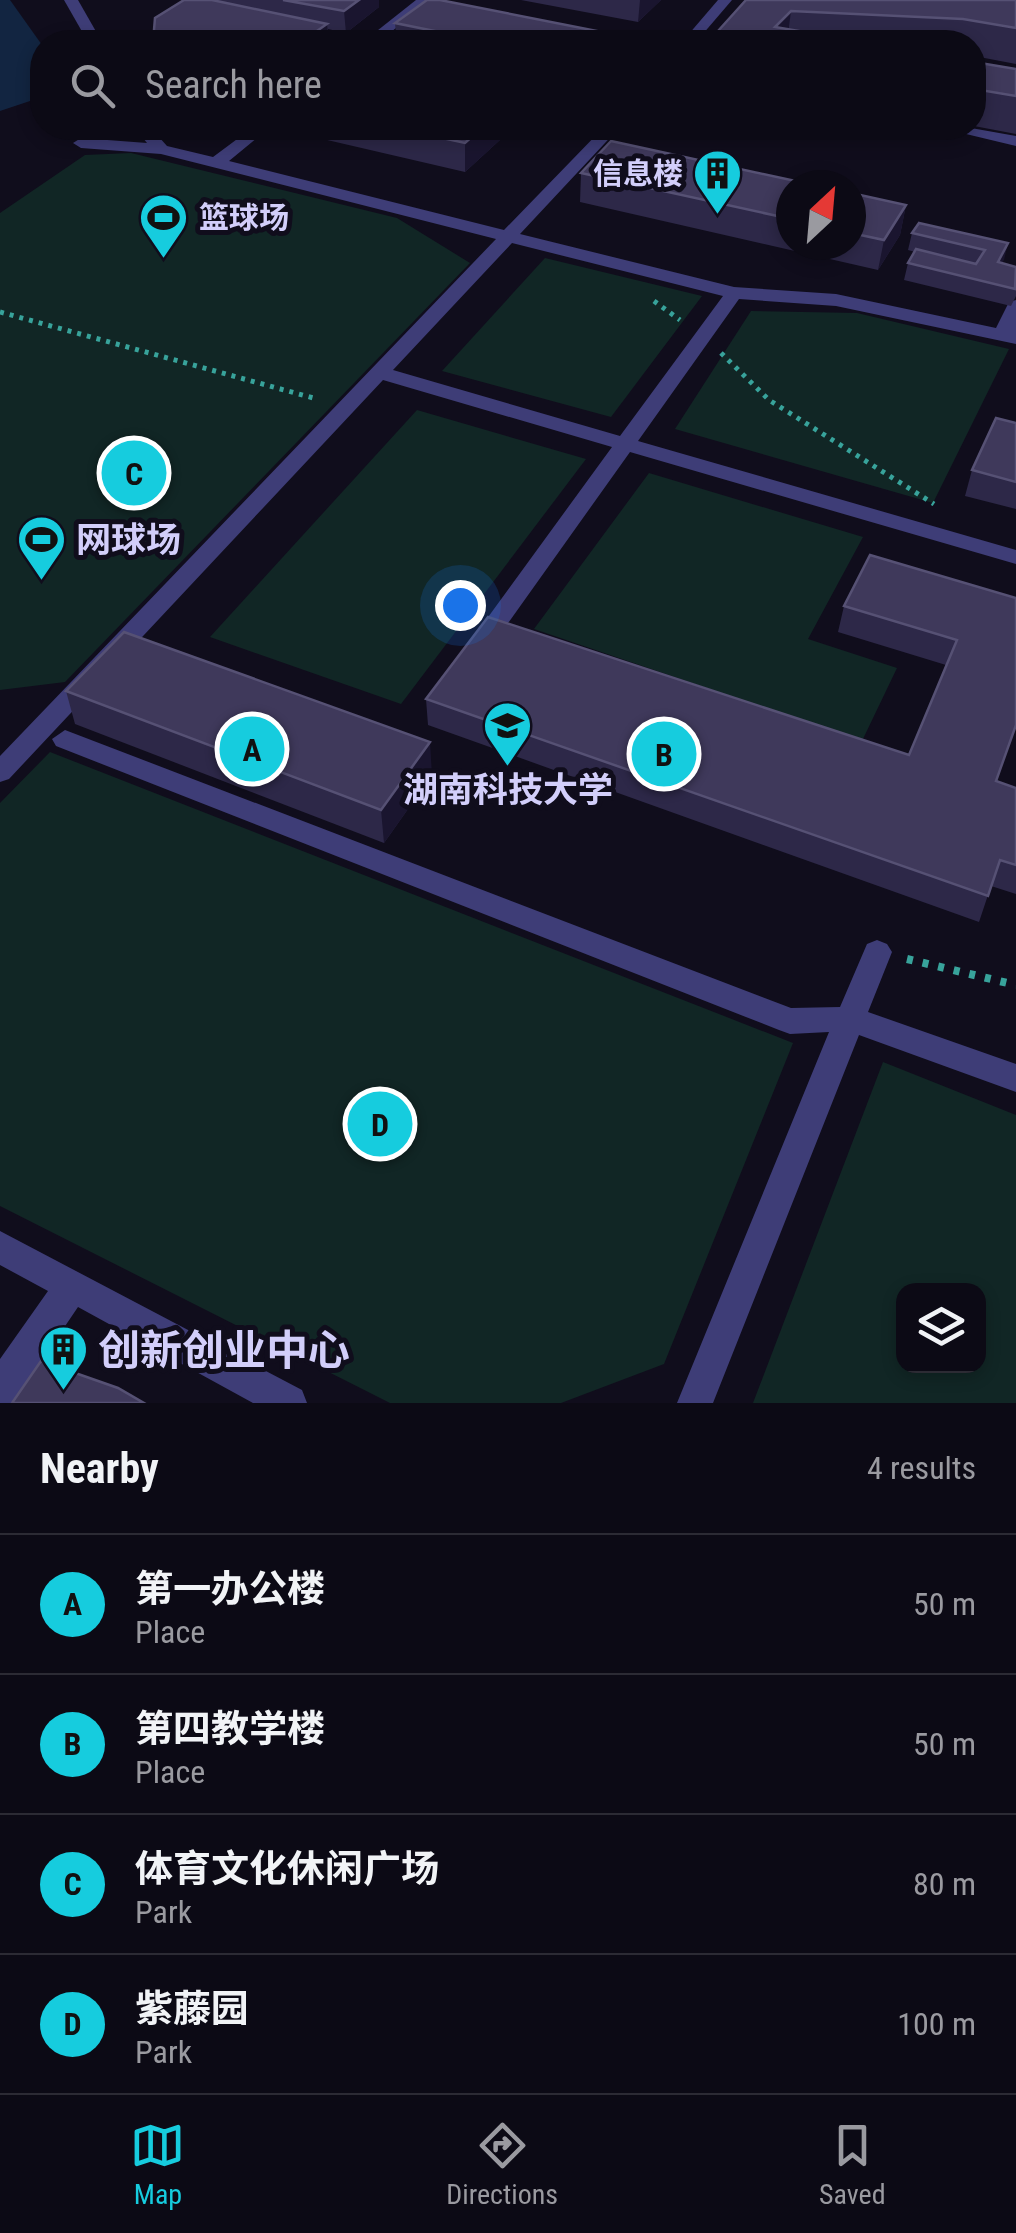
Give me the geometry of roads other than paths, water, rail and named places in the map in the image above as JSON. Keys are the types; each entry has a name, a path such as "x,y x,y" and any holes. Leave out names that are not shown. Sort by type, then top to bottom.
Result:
{"street":[{"path":"71,0 88,30"},
{"path":"385,30 422,0 442,5"},
{"path":"699,30 725,0"},
{"path":"557,28 568,30"},
{"path":"986,135 1016,140"},
{"path":"153,140 161,149"},
{"path":"215,164 246,140"},
{"path":"0,772 600,140"},
{"path":"81,143 161,149 734,293 836,300 1009,336 1016,306"},
{"path":"483,641 734,293"},
{"path":"381,373 1016,557"},
{"path":"66,739 790,1021 850,1019 1016,1078"},
{"path":"695,1403 877,952"},
{"path":"0,1248 290,1403"},
{"path":"0,1390 73,1285"}],"water":[{"path":"0,0 10,0 31,30 30,101 0,111"}],"place":[{"name":"信息楼","path":"718,216"},
{"name":"篮球场","path":"164,260"},
{"name":"体育文化休闲广场","path":"134,473"},
{"name":"网球场","path":"41,582"},
{"name":"第一办公楼","path":"252,749"},
{"name":"第四教学楼","path":"664,754"},
{"name":"湖南科技大学","path":"508,768"},
{"name":"紫藤园","path":"380,1124"},
{"name":"创新创业中心","path":"63,1392"}]}
